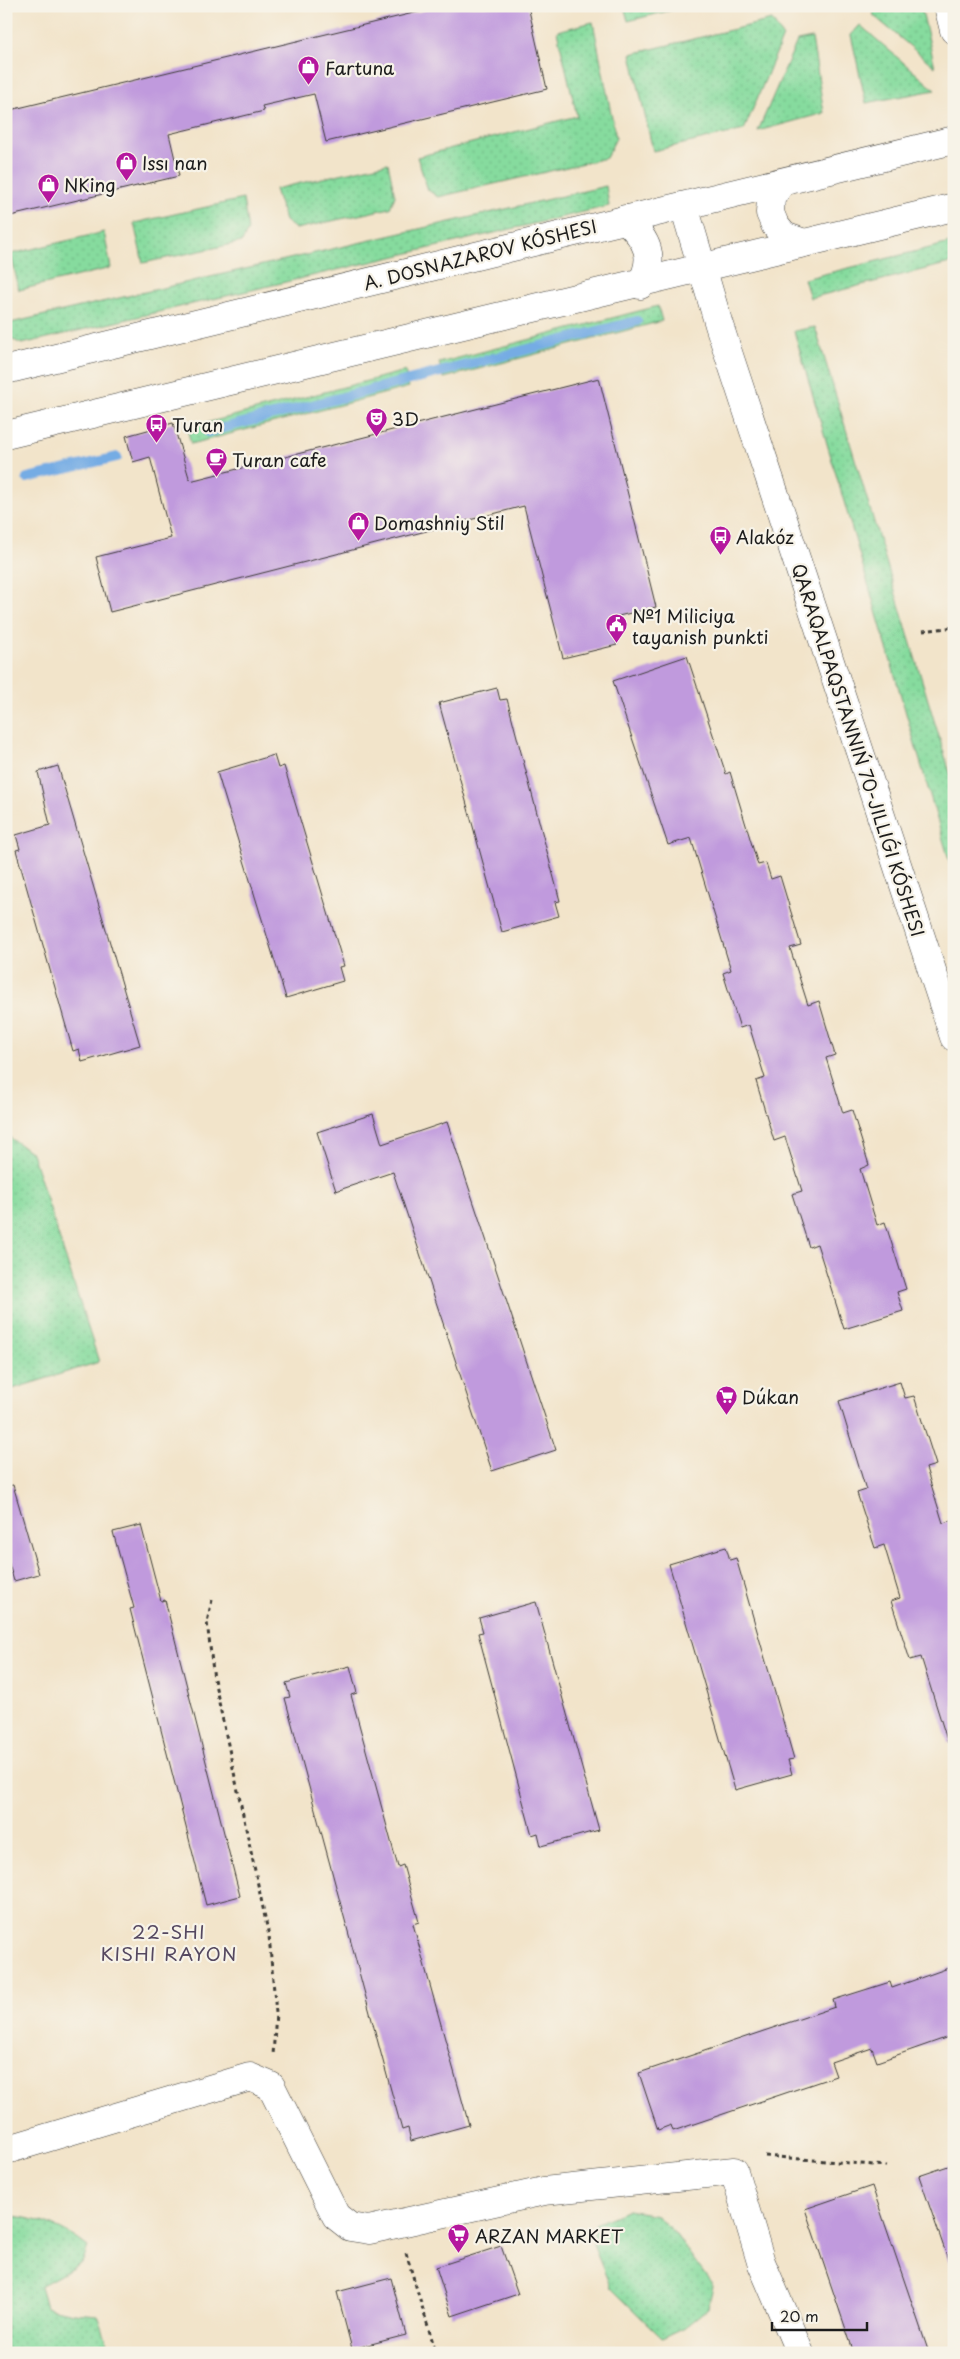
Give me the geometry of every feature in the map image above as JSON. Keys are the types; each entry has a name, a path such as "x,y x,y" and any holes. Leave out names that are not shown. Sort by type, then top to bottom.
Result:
{"main road":[{"path":"948,6 954,30"},
{"name":"A. DOSNAZAROV KÓSHESI","path":"6,370 954,140"},
{"path":"780,183 771,198 770,213 775,225 784,236 804,243"},
{"path":"684,206 702,270 954,1037"},
{"path":"6,435 640,285 804,243 954,208"},
{"path":"625,219 636,229 645,242 649,257 648,272 640,285"},
{"path":"6,2150 250,2076 271,2086 336,2216 350,2227 369,2230 544,2191 734,2171 761,2262 800,2353"}],"path":[{"path":"923,631 954,627"},
{"path":"212,1600 206,1622 214,1679 270,1936 276,2013 271,2086"},
{"path":"765,2156 886,2166"},
{"path":"397,2224 436,2353"}],"green space":[{"path":"624,6 688,6 628,21"},
{"path":"872,6 921,6 935,67 874,16"},
{"path":"772,20 783,37 744,130 653,151 631,54"},
{"path":"593,22 616,138 606,158 438,197 428,190 417,157 577,116 557,31"},
{"path":"860,25 935,90 866,103 851,35"},
{"path":"812,38 824,113 758,131 797,41"},
{"path":"388,163 395,196 390,208 296,229 285,221 275,189"},
{"path":"606,186 609,206 22,344 11,339 6,324"},
{"path":"243,199 248,230 242,242 143,263 134,223"},
{"path":"104,232 111,268 19,290 11,254"},
{"path":"954,242 954,262 810,298 804,279"},
{"path":"658,306 662,321 444,378 439,363"},
{"path":"815,327 954,786 954,877 794,331"},
{"path":"405,371 409,387 191,444 187,428"},
{"path":"6,1135 32,1153 99,1362 6,1391"},
{"path":"628,2210 657,2215 676,2235 713,2286 708,2308 685,2327 662,2338 611,2288 593,2245 595,2224"},
{"path":"14,2216 53,2226 71,2235 88,2247 82,2263 40,2286 46,2307 73,2313 98,2315 111,2353 6,2353 6,2218"}],"building":[{"path":"425,6 528,6 547,89 326,142 314,94 262,106 264,111 169,134 179,176 6,217 6,111 426,10"},
{"path":"599,378 656,607 610,618 617,645 563,658 524,506 110,612 96,557 171,538 150,457 133,462 126,436 173,423 190,481"},
{"path":"687,656 726,774 730,772 758,865 766,863 771,879 780,876 801,945 790,948 808,1005 819,1001 835,1055 826,1058 843,1113 852,1110 869,1165 860,1169 877,1225 885,1222 906,1289 897,1292 903,1311 844,1329 817,1244 809,1247 792,1194 802,1191 785,1137 774,1141 756,1081 765,1078 749,1025 740,1028 723,973 731,970 691,838 668,845 613,681"},
{"path":"497,688 500,700 507,699 560,901 555,902 559,916 502,932 439,703"},
{"path":"274,755 278,768 284,766 344,966 339,967 343,981 286,998 217,772"},
{"path":"58,766 140,1045 82,1062 79,1049 73,1051 16,850 20,849 16,835 50,825 38,772"},
{"path":"373,1114 382,1144 447,1122 556,1450 492,1471 393,1172 336,1191 317,1132"},
{"path":"900,1382 905,1398 914,1396 936,1465 926,1468 943,1523 954,1520 954,1743 948,1743 921,1657 910,1660 891,1601 900,1598 884,1545 875,1548 857,1493 866,1490 839,1401"},
{"path":"13,1485 39,1574 14,1581 6,1554 6,1486"},
{"path":"141,1525 161,1601 165,1600 240,1896 206,1905 130,1609 134,1608 113,1532"},
{"path":"726,1547 730,1560 736,1558 794,1759 788,1760 792,1774 735,1790 669,1564"},
{"path":"536,1602 599,1830 541,1846 538,1833 532,1835 478,1633 483,1632 479,1618"},
{"path":"350,1666 357,1693 351,1695 398,1867 403,1865 419,1922 413,1924 469,2125 411,2141 408,2128 402,2130 285,1698 290,1697 286,1683"},
{"path":"954,1966 954,2035 877,2062 872,2048 831,2062 836,2076 673,2131 671,2125 658,2130 639,2073 835,2007 833,2000 890,1982 892,1988"},
{"path":"954,2164 954,2264 950,2265 919,2176"},
{"path":"872,2186 929,2353 854,2353 805,2209"},
{"path":"501,2246 518,2294 452,2316 436,2267"},
{"path":"391,2278 406,2335 352,2349 337,2292"}],"waterway":[{"path":"208,432 637,321"},
{"path":"27,478 117,457"}],"place":[{"name":"Fartuna","path":"309,86"},
{"name":"Issı nan","path":"126,181"},
{"name":"NKing","path":"48,203"},
{"name":"3D","path":"376,437"},
{"name":"Turan","path":"156,443"},
{"name":"Turan cafe","path":"216,478"},
{"name":"Domashniy Stil","path":"358,541"},
{"name":"Alakóz","path":"720,555"},
{"name":"№1 Miliciya tayanish punkti","path":"616,644"},
{"name":"Dúkan","path":"726,1415"},
{"name":"ARZAN MARKET","path":"459,2254"}],"district":[{"name":"22-SHI KISHI RAYON","path":"169,1942"}]}
